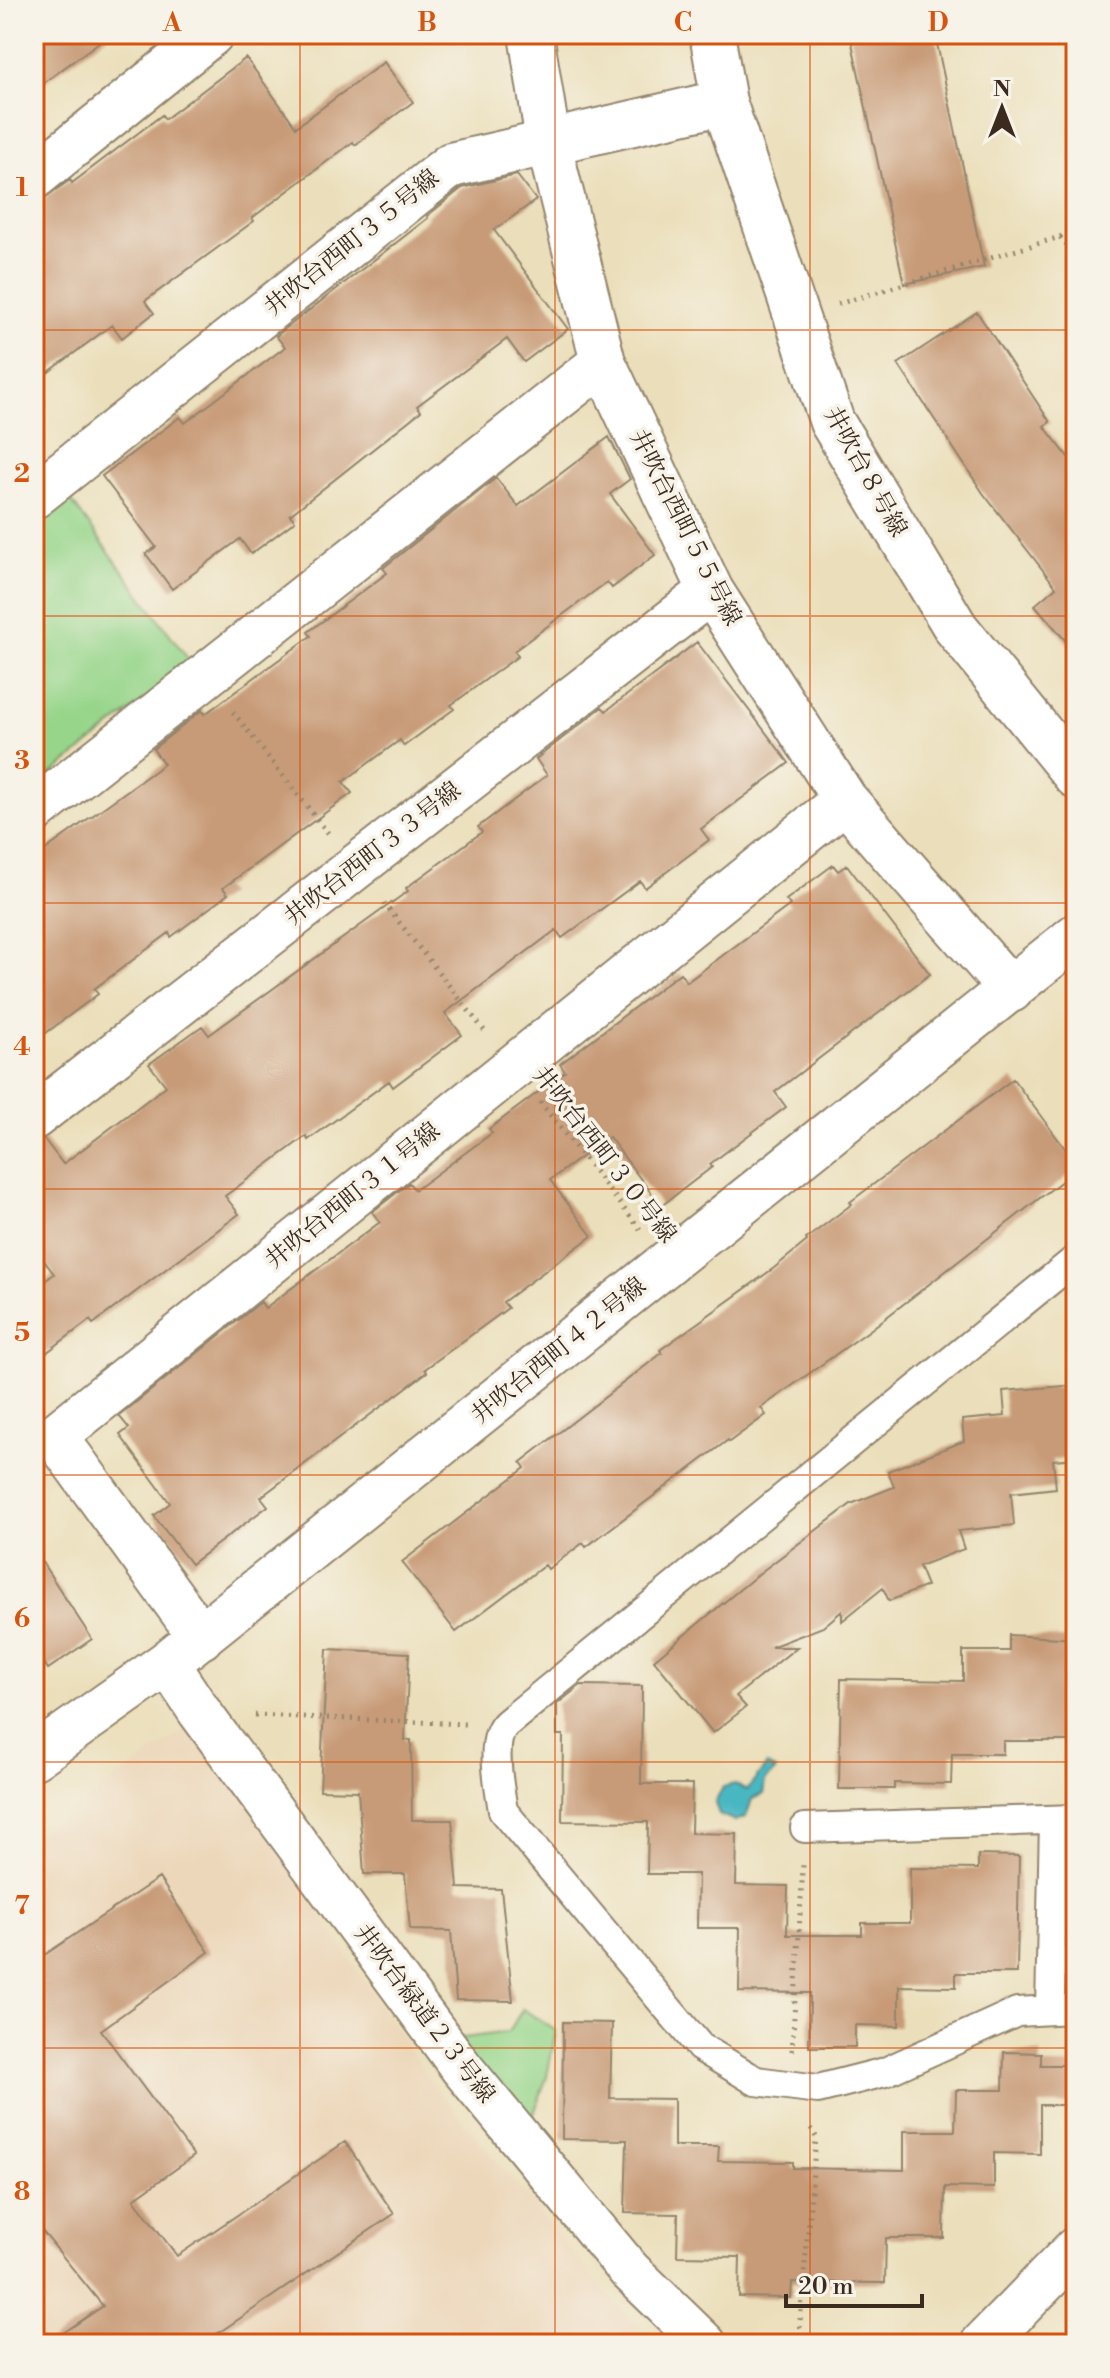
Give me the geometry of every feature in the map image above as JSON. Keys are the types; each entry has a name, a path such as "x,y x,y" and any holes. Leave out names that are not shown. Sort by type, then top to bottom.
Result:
{"street":[{"path":"34,177 211,34"},
{"name":"井吹台西町５５号線","path":"531,34 548,141 603,362 711,591 845,800 1011,990"},
{"name":"井吹台８号線","path":"712,34 724,102 832,422 956,628 1076,776"},
{"name":"井吹台西町３５号線","path":"34,496 451,165 724,102"},
{"path":"34,811 603,362"},
{"name":"井吹台西町３３号線","path":"34,1117 711,591"},
{"name":"井吹台西町３１号線","path":"184,1650 55,1436 845,800"},
{"name":"井吹台西町４２号線","path":"34,1757 184,1650 1076,936"},
{"name":"井吹台緑道２３号線","path":"184,1650 199,1711 461,2067 629,2270 705,2344"},
{"path":"983,2344 1076,2249"}],"lane":[{"path":"805,1828 1065,1819 1063,2010 1017,2012 885,2072 818,2089 756,2081 700,2047 503,1811 496,1763 502,1727 1076,1259"}],"path":[{"path":"796,316 1060,237 1076,226"},
{"path":"1060,237 1076,254"},
{"name":"井吹台西町３０号線","path":"205,676 667,1264"},
{"path":"199,1711 436,1721 502,1727"}],"shaded area":[{"path":"194,1723 428,2078 616,2304 655,2344 34,2344 34,1837"}],"green space":[{"path":"64,491 191,663 34,788 34,515"},
{"path":"523,2009 556,2031 547,2076 527,2134 449,2040 508,2032"}],"water":[{"path":"767,1765 776,1770 765,1781 763,1794 752,1799 746,1817 735,1821 719,1814 715,1803 723,1787 735,1784 747,1790"}],"building":[{"path":"34,34 110,34 34,90"},
{"path":"850,34 935,34 984,267 904,284"},
{"path":"246,58 296,127 384,62 413,102 355,145 353,142 252,218 254,221 145,301 154,313 122,338 112,325 34,383 34,205 70,180 72,183 162,115 165,119"},
{"path":"517,175 536,200 494,230 568,329 524,362 507,339 417,406 421,411 290,515 295,521 251,554 240,539 172,589 146,554 156,547 102,476 180,417 185,423 285,347 276,336 462,188"},
{"path":"977,312 1050,422 1044,426 1076,467 1076,653 1035,605 1056,587 983,493 898,364"},
{"path":"609,437 630,479 610,494 655,555 612,588 607,582 514,651 518,656 451,705 454,709 404,746 400,740 343,782 352,793 223,888 228,894 94,989 98,994 34,1042 34,858 164,764 153,749 202,710 205,714 311,636 308,632 387,573 383,568 496,478 518,506"},
{"path":"697,642 789,763 701,829 709,840 645,888 640,881 562,938 556,930 445,1013 462,1035 393,1087 389,1081 308,1140 306,1136 225,1196 239,1214 93,1324 90,1320 34,1362 34,1289 54,1274 34,1247 34,1141 44,1139 63,1164 166,1086 149,1064 202,1026 209,1035 408,891 406,888 482,832 478,827 547,775 536,759 602,707 606,711"},
{"path":"833,865 838,871 847,865 930,974 775,1092 786,1107 710,1164 712,1167 661,1206 609,1137 550,1180 592,1236 503,1302 508,1308 425,1369 427,1372 261,1497 268,1506 191,1564 154,1516 170,1503 120,1435 129,1428 119,1416 261,1302 265,1308 380,1222 372,1212 409,1183 415,1190 492,1133 489,1129 565,1072 560,1064 680,973 687,982 790,905 786,900"},
{"path":"1013,1079 1076,1163 1076,1170 870,1330 761,1408 766,1415 586,1547 583,1543 548,1569 545,1565 456,1632 402,1562 525,1468 521,1462 662,1353 660,1350 774,1268 852,1204 850,1202"},
{"path":"1076,1385 1076,1458 1053,1460 1056,1488 1011,1493 1014,1525 958,1531 964,1549 919,1566 927,1586 889,1601 883,1588 842,1621 842,1611 823,1627 771,1647 797,1647 736,1696 746,1707 713,1733 654,1660 761,1572 851,1504 894,1487 888,1471 964,1441 962,1420 1005,1416 1003,1391"},
{"path":"34,1550 92,1639 48,1669 34,1648"},
{"path":"1009,1635 1076,1639 1076,1741 1003,1741 1003,1754 952,1754 951,1784 894,1783 894,1789 839,1789 841,1679 963,1681 963,1651 1009,1651"},
{"path":"327,1649 409,1653 405,1740 411,1740 412,1820 452,1820 458,1888 501,1889 513,2001 456,2000 451,1931 410,1930 405,1874 364,1874 358,1791 320,1790"},
{"path":"581,1685 642,1686 641,1784 692,1784 691,1833 737,1834 736,1885 788,1886 787,1935 862,1935 862,1923 910,1923 910,1868 978,1869 978,1855 1019,1856 1017,1973 956,1973 956,1987 899,1986 899,2026 855,2025 855,2047 809,2047 810,1993 739,1992 740,1928 697,1928 698,1874 647,1874 648,1822 562,1821 563,1735 557,1735 557,1704"},
{"path":"159,1878 209,1952 101,2030 194,2156 134,2199 177,2256 345,2142 394,2214 202,2344 47,2344 103,2306 34,2221 34,1962"},
{"path":"563,2022 612,2023 610,2098 674,2099 674,2146 719,2146 718,2161 793,2162 793,2168 904,2170 904,2131 955,2131 956,2090 1003,2090 1004,2052 1041,2053 1041,2065 1076,2065 1076,2105 1040,2105 1040,2154 994,2153 994,2188 945,2187 944,2238 886,2238 885,2283 792,2282 791,2298 739,2297 740,2257 677,2256 678,2214 625,2213 627,2140 562,2139"}]}
